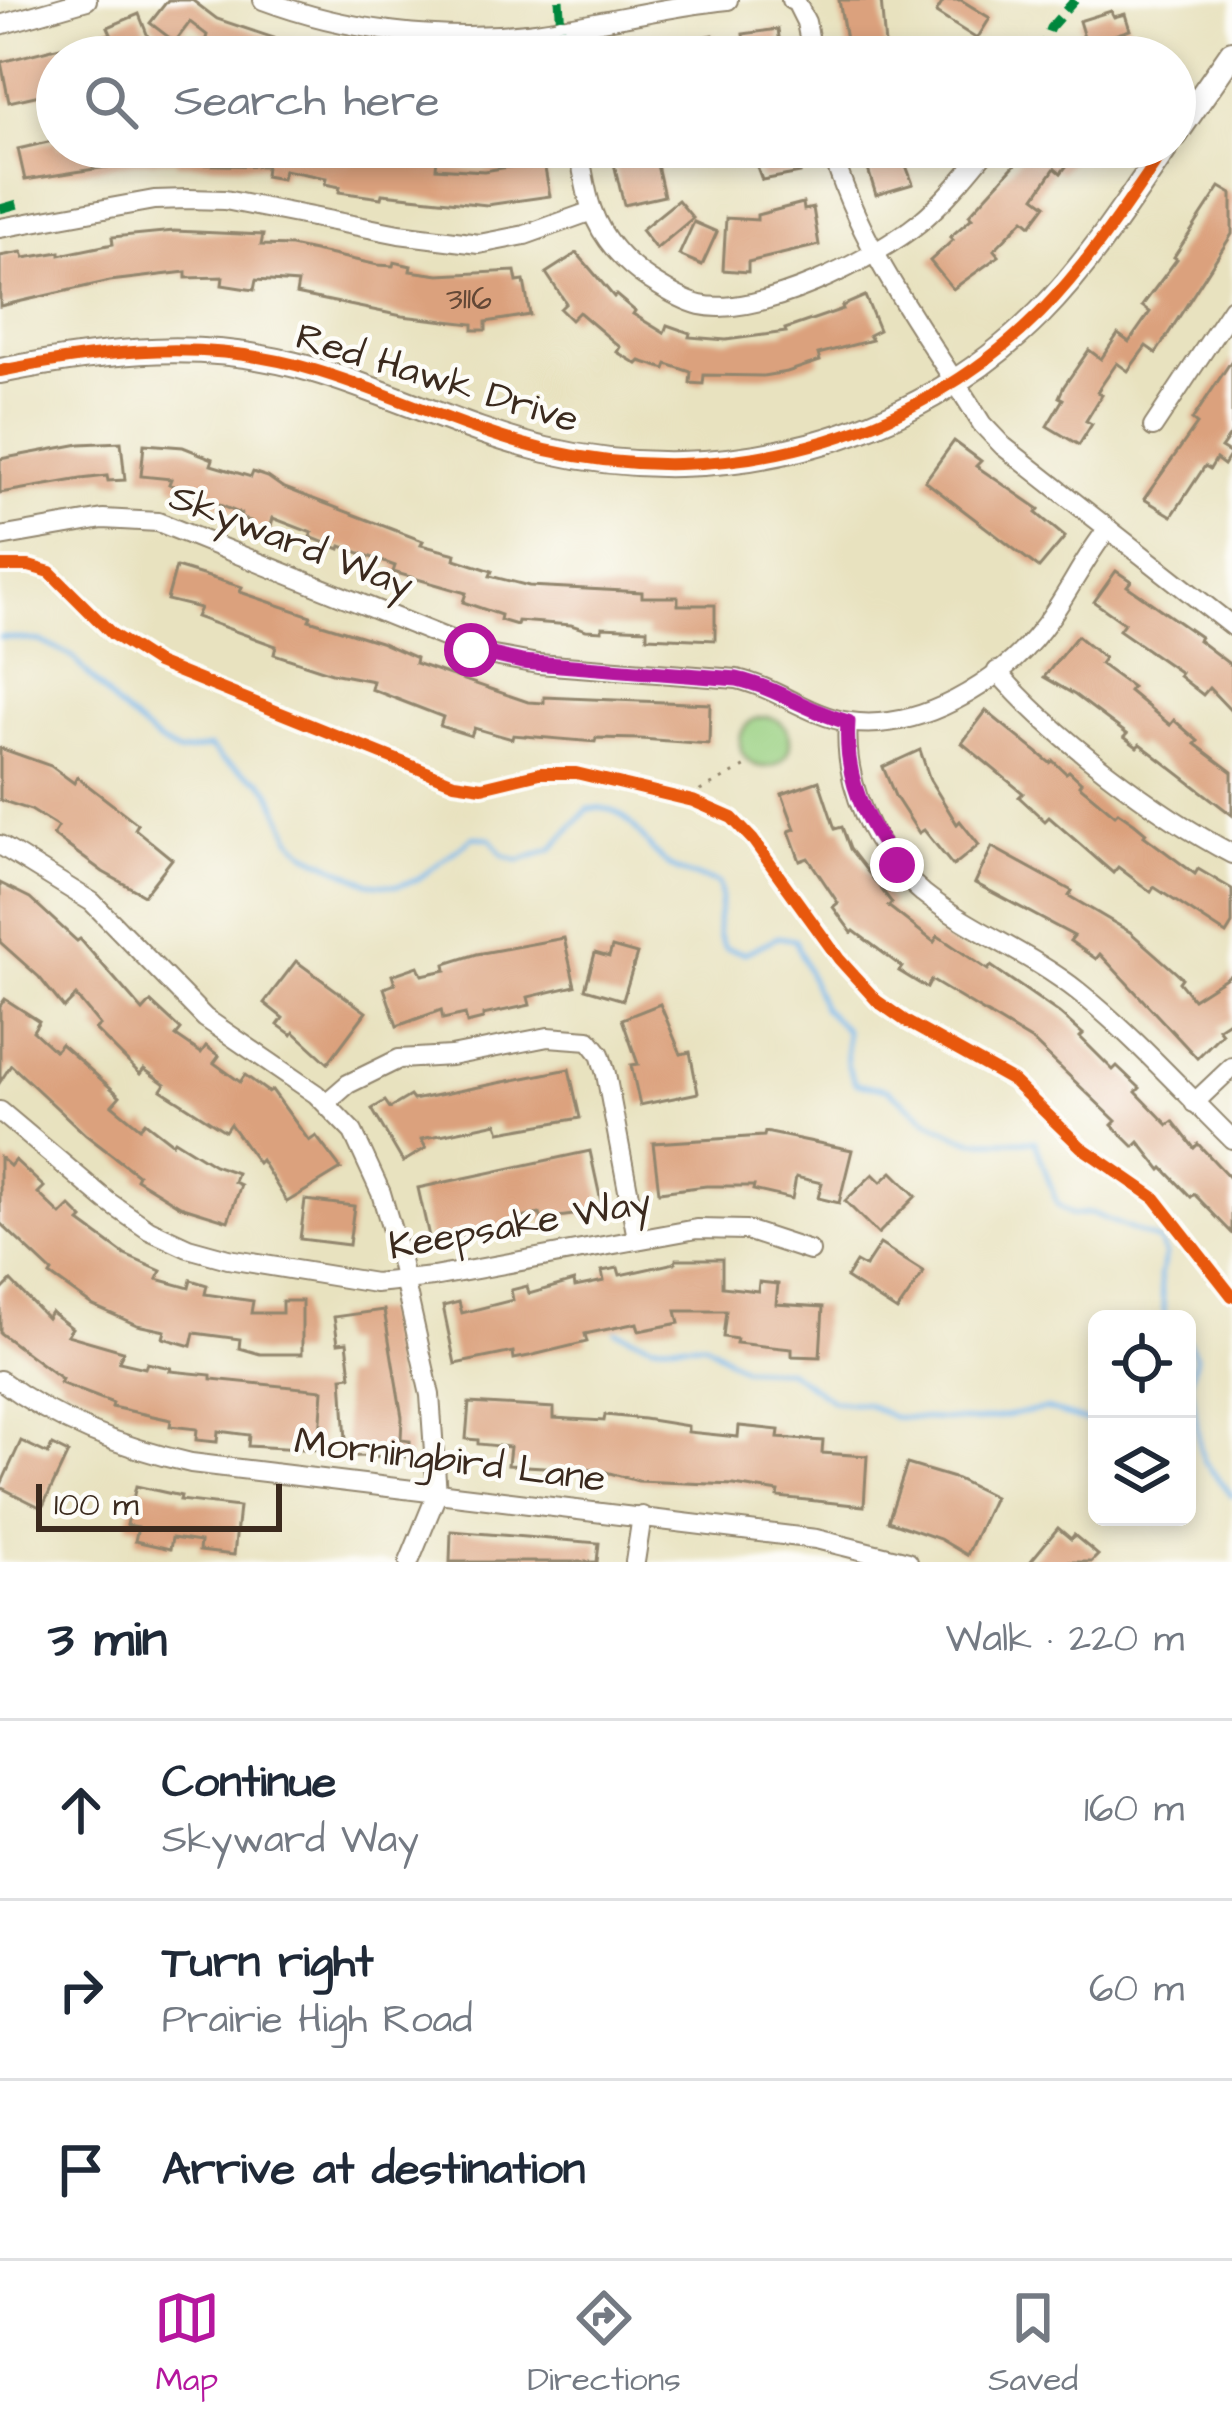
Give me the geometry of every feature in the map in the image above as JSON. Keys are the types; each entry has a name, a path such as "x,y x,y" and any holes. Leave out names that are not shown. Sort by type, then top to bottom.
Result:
{"street":[{"path":"0,25 87,0"},
{"path":"263,0 327,22 456,36"},
{"path":"477,36 728,0"},
{"path":"791,0 806,22 809,36"},
{"path":"561,27 562,36"},
{"path":"1196,105 1232,53"},
{"path":"583,168 592,211 606,238 633,269 697,305 725,307 790,293 875,252 920,223 969,168"},
{"path":"838,168 875,252 982,424 1003,446 1232,626"},
{"name":"Red Hawk Drive","path":"0,371 114,350 176,348 242,354 314,370 542,449 639,465 738,461 796,450 860,429 956,382 1016,335 1058,293 1101,242 1152,168"},
{"path":"1,222 154,200 225,200 399,234 479,244 525,235 592,211"},
{"path":"1153,427 1232,308"},
{"name":"Skyward Way","path":"0,537 103,519 158,522 488,655 538,664 737,679 848,722 883,722 925,715 997,670 1040,633 1107,530"},
{"path":"997,670 1031,709 1124,782 1176,821 1232,854"},
{"path":"848,722 848,763 856,796 872,829 910,881 938,904 1062,978 1232,1139"},
{"path":"0,844 92,902 205,1018 326,1103 353,1132 367,1158 405,1281 430,1395 437,1494 409,1562"},
{"path":"326,1103 348,1084 399,1059 451,1056 548,1037 589,1040 606,1074 637,1238"},
{"path":"1194,1102 1232,1067"},
{"name":"Keepsake Way","path":"0,1111 107,1201 188,1248 375,1283 724,1227 810,1251"},
{"name":"Morningbird Lane","path":"0,1380 79,1429 146,1453 228,1470 816,1539 908,1562"},
{"path":"634,1562 642,1516"}],"path":[{"path":"692,801 700,791 752,763"}],"green space":[{"path":"765,717 782,725 790,742 782,759 765,767 748,759 740,742 748,725"}],"building":[{"path":"168,0 192,0 217,19 268,36 207,36 190,22 180,36 167,36 150,23"},
{"path":"839,0 881,0 884,36 845,36"},
{"path":"944,0 961,0 990,18 979,36 972,36 936,13"},
{"path":"1111,11 1114,17 1125,14 1130,30 1084,36 1079,21"},
{"path":"139,14 148,36 103,36 111,34 108,27"},
{"path":"778,29 779,36 743,36"},
{"path":"36,53 36,96 9,102 1,62"},
{"path":"36,145 36,168 100,168 25,180 18,149"},
{"path":"266,168 545,168 550,196 487,205 382,194 381,198 339,192 340,187 325,184 326,178 284,170 282,179 265,176"},
{"path":"615,168 658,168 664,196 624,205"},
{"path":"758,168 799,168 800,173 762,180"},
{"path":"868,168 907,168 913,184 876,195"},
{"path":"1012,168 1055,168 1035,197 1046,205 1031,225 1024,219 994,250 999,256 953,289 930,261 972,218 969,215"},
{"path":"1220,187 1232,194 1232,234 1156,353 1146,346 1128,371 1117,363 1097,392 1102,395 1086,421 1092,424 1079,445 1047,426 1063,399 1059,397 1064,386 1089,350 1101,359 1118,334 1129,342 1150,312 1142,306"},
{"path":"678,200 693,218 656,249 641,230"},
{"path":"803,203 804,210 813,208 819,245 748,262 748,272 723,270 726,218 757,220 757,215"},
{"path":"694,222 717,232 702,265 679,255"},
{"path":"174,231 263,235 261,245 291,246 378,265 393,266 394,262 411,266 410,271 439,275 515,271 517,282 524,281 530,315 486,322 486,330 473,330 473,324 402,316 296,294 298,283 256,280 254,290 222,285 223,277 186,278 186,272 110,281 0,306 0,256 22,252 24,258 60,255 113,244 112,237"},
{"path":"577,253 614,297 664,333 667,325 690,333 689,337 726,340 786,332 865,296 879,330 869,335 872,340 818,354 820,361 787,372 704,375 703,384 690,383 691,372 667,364 665,369 637,364 617,352 620,347 579,312 571,320 560,309 566,303 546,273"},
{"path":"1232,360 1232,433 1221,448 1231,454 1224,465 1216,459 1210,469 1205,466 1172,516 1144,499 1197,424 1192,420"},
{"path":"954,441 981,461 976,466 1039,509 1036,513 1065,537 1039,568 925,481"},
{"path":"121,442 125,480 108,481 107,476 0,493 0,459 80,444"},
{"path":"144,444 183,447 213,459 211,465 268,477 282,487 423,541 421,545 456,554 455,559 492,571 490,576 529,586 642,592 642,597 678,597 678,605 715,605 715,640 647,637 647,629 602,627 602,631 500,620 501,615 463,602 466,593 393,572 395,566 340,549 273,518 269,533 248,527 250,521 240,518 241,514 169,484 171,479 141,476"},
{"path":"176,567 242,587 240,592 380,642 416,658 415,663 528,702 544,703 544,697 710,704 709,744 513,735 512,739 474,728 471,736 440,726 443,717 371,689 373,681 274,654 276,646 196,617 200,608 167,600"},
{"path":"1116,571 1131,581 1127,586 1200,637 1232,666 1232,712 1209,688 1203,695 1181,673 1119,630 1124,623 1094,602"},
{"path":"1077,636 1104,658 1100,664 1132,687 1129,691 1170,725 1174,720 1198,741 1195,744 1232,772 1232,815 1140,744 1137,747 1075,695 1044,677"},
{"path":"986,711 1050,763 1069,771 1115,815 1118,812 1134,823 1195,874 1198,869 1232,889 1232,924 1226,934 1154,887 1151,892 1118,867 1113,873 1019,797 1023,793 962,743"},
{"path":"0,748 51,766 74,783 77,777 138,824 135,829 172,859 144,895 53,835 58,827 31,810 0,800"},
{"path":"920,750 930,780 957,824 960,821 979,845 953,866 924,830 919,833 883,767"},
{"path":"819,781 835,829 842,827 850,849 892,903 888,906 934,942 938,936 988,970 991,966 1059,1013 1113,1070 1117,1066 1140,1088 1136,1092 1168,1125 1173,1121 1194,1148 1198,1144 1232,1180 1232,1233 1194,1194 1191,1197 1161,1170 1139,1142 1134,1147 1112,1125 1116,1121 1034,1042 931,980 927,988 852,933 808,858 800,861 789,831 795,829 782,794"},
{"path":"992,847 1072,891 1069,896 1130,932 1182,978 1179,982 1193,999 1232,974 1232,1019 1218,1028 1222,1033 1197,1058 1100,954 1096,959 1070,941 1074,936 975,883"},
{"path":"0,883 30,898 80,939 143,1011 151,1002 181,1030 176,1036 201,1053 206,1046 219,1056 214,1063 240,1082 245,1075 268,1092 272,1090 309,1141 316,1136 341,1169 287,1202 261,1160 258,1163 230,1124 225,1131 161,1090 165,1084 144,1069 140,1074 95,1029 100,1025 76,996 64,1008 39,977 0,942"},
{"path":"564,938 575,986 528,997 530,1005 467,1023 465,1014 443,1019 441,1010 397,1026 384,988 395,984 392,975 418,966 422,975 446,970 445,964 477,954"},
{"path":"612,947 637,954 623,1000 585,989 595,953 609,957"},
{"path":"296,961 366,1012 328,1063 294,1032 278,1025 283,1018 264,1003"},
{"path":"5,999 39,1021 33,1031 55,1051 61,1044 120,1096 112,1105 140,1128 145,1122 172,1143 237,1173 234,1182 241,1185 228,1221 180,1206 136,1179 138,1175 86,1135 11,1065 0,1082 0,1006"},
{"path":"660,1004 681,1054 690,1052 698,1093 640,1105 631,1065 638,1064 622,1019"},
{"path":"569,1069 580,1118 500,1132 497,1123 421,1139 426,1148 403,1162 372,1109 385,1101 390,1108 410,1096 413,1100"},
{"path":"765,1132 852,1150 839,1203 818,1198 822,1183 796,1177 792,1199 753,1190 754,1186 659,1192 653,1143 764,1136"},
{"path":"590,1151 603,1211 558,1217 543,1224 540,1214 512,1220 514,1228 446,1238 448,1247 432,1250 418,1188"},
{"path":"0,1157 10,1166 15,1160 44,1187 38,1193 61,1215 70,1206 83,1219 80,1222 125,1255 161,1271 157,1279 189,1288 191,1280 207,1285 205,1294 253,1301 251,1313 282,1313 282,1301 302,1301 302,1354 260,1354 239,1348 240,1339 194,1333 191,1346 163,1338 165,1331 137,1325 92,1305 50,1275 0,1223"},
{"path":"892,1172 916,1196 878,1234 845,1201 873,1174 881,1182"},
{"path":"305,1200 354,1206 349,1245 300,1239"},
{"path":"880,1244 924,1272 897,1311 846,1278 856,1262 865,1267"},
{"path":"676,1259 722,1259 722,1287 758,1291 759,1282 778,1284 776,1304 823,1307 820,1357 792,1356 792,1349 736,1343 737,1339 723,1337 726,1311 676,1311 679,1323 639,1331 637,1323 585,1334 587,1342 529,1356 514,1359 513,1352 455,1364 443,1306 459,1302 462,1313 513,1300 511,1290 527,1286 529,1294 574,1281 575,1287 604,1281 602,1271 618,1268 620,1275"},
{"path":"11,1281 47,1318 51,1312 72,1328 67,1335 123,1351 119,1362 145,1368 147,1363 170,1371 211,1375 211,1379 323,1390 319,1450 248,1446 249,1435 218,1431 217,1442 196,1440 197,1429 170,1426 171,1420 112,1407 113,1403 60,1383 62,1379 0,1333 0,1292"},
{"path":"384,1310 402,1417 401,1440 410,1441 410,1457 347,1456 342,1377 351,1376 347,1342 338,1343 334,1317"},
{"path":"469,1403 554,1408 554,1418 644,1419 688,1426 688,1432 738,1437 739,1426 779,1430 778,1438 823,1441 822,1453 867,1456 864,1506 778,1497 779,1492 734,1485 638,1481 599,1470 508,1465 510,1447 466,1439"},
{"path":"21,1441 48,1454 52,1445 68,1453 42,1508 0,1487"},
{"path":"907,1464 957,1479 994,1497 967,1555 940,1539 888,1521"},
{"path":"136,1486 181,1496 180,1500 239,1507 234,1555 199,1551 200,1542 172,1538 170,1549 135,1541 138,1527 127,1525"},
{"path":"1058,1528 1098,1555 1091,1562 1030,1562"},
{"path":"451,1531 599,1543 597,1562 450,1562"}],"waterway":[{"path":"0,637 40,641 73,657 116,706 178,753 210,747 222,760 261,781 292,839 306,853 369,883 397,886 417,880 473,837 490,838 503,855 519,861 552,849 588,809 616,812 671,867 718,883 718,932 725,948 745,953 778,937 795,940 823,1008 846,1030 847,1064 855,1083 887,1089 932,1123 961,1137 1035,1141 1057,1204 1072,1215 1091,1213 1159,1241 1166,1255 1160,1275 1164,1310"},
{"path":"616,1331 653,1344 704,1343 742,1368 787,1370 833,1401 867,1404 892,1417 976,1421 1046,1409 1088,1421"},
{"path":"1196,1418 1204,1461 1232,1496"}],"marked path":[{"path":"559,0 561,27"},
{"path":"1047,36 1075,0"},
{"path":"0,209 18,204"}],"cycle path":[{"path":"0,371 118,353 235,354 314,370 546,450 612,461 679,464 745,459 811,445 874,424 933,395 989,358 1075,274 1152,168"},
{"path":"0,566 50,572 112,634 157,663 454,783 482,787 540,773 576,773 693,801 732,818 839,959 877,1001 1013,1081 1081,1147 1155,1198 1232,1296"}],"route":[{"path":"471,650 522,662 737,679 848,722 848,763 856,796 897,865"}]}
